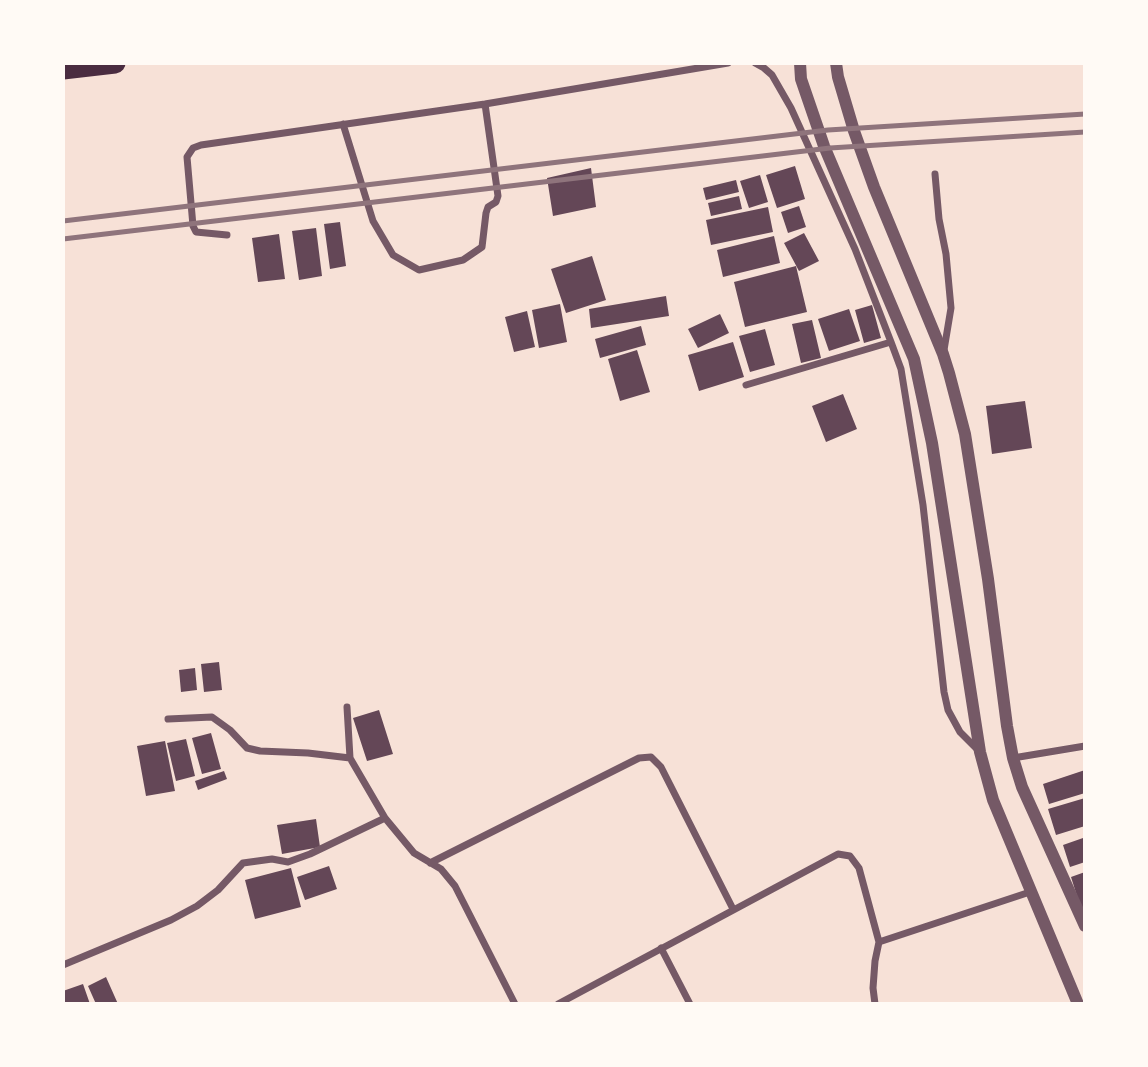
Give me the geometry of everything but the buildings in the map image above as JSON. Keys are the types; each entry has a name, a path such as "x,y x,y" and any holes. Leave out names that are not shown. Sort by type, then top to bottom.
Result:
{"highway":[{"path":"63,69 115,63"}],"street":[{"path":"227,235 196,232 193,226 187,157 193,148 201,145 485,104 727,63"},
{"path":"754,63 772,75 791,108 855,249 901,369 923,505 944,692 954,722 980,752"},
{"path":"800,63 801,79 824,146 914,359 932,443 980,752 992,800 1078,1004"},
{"path":"836,63 854,131 874,187 943,354 965,434 1013,758 1022,788 1085,926"},
{"path":"343,124 373,221 393,255 419,270 463,260 482,247 486,213 498,196 485,104"},
{"path":"935,174 951,308 943,354"},
{"path":"746,385 891,342"},
{"path":"347,707 349,758 385,818 414,853 441,869 455,886 515,1004"},
{"path":"168,719 212,717 230,730 247,748 260,751 307,752 349,758"},
{"path":"1013,758 1085,746"},
{"path":"430,863 639,758 651,757 661,767 733,909"},
{"path":"63,965 197,906 218,890 243,863 271,859 288,862 310,855 385,818"},
{"path":"558,1004 838,854 850,856 859,868 879,942 872,1003"},
{"path":"879,942 1030,892"},
{"path":"661,948 690,1004"}],"railway":[{"path":"63,221 828,130 1085,114"},
{"path":"63,239 830,148 1085,132"}]}
